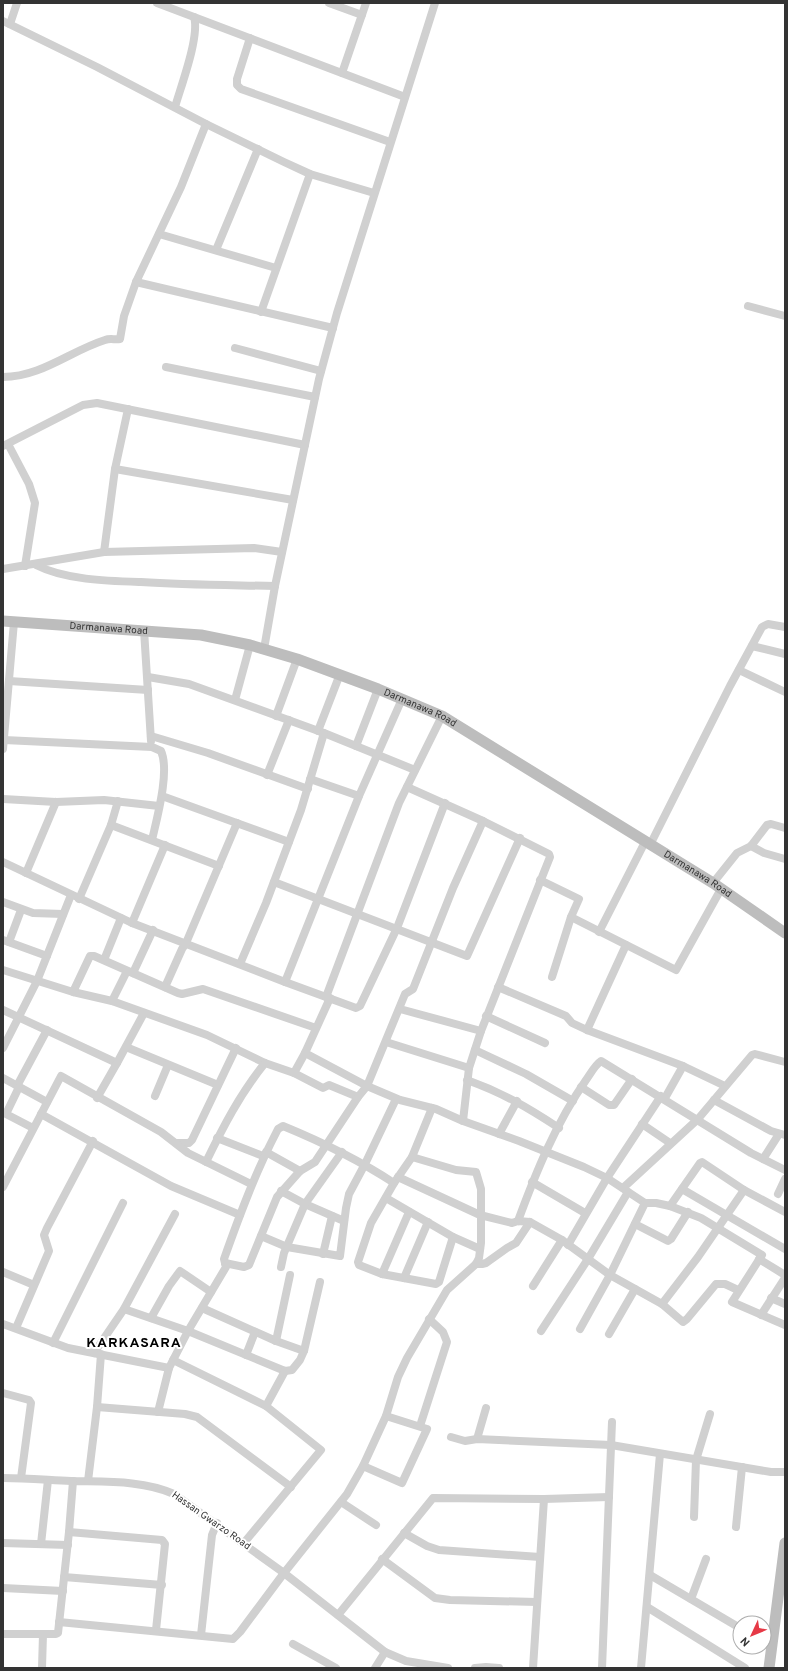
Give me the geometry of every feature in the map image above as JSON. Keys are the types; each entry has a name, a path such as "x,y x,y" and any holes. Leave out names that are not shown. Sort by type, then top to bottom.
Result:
{"street":[{"path":"17,3 6,23 97,66 206,124 310,174 374,193"},
{"path":"157,3 169,5 194,17 405,97"},
{"path":"329,3 362,15"},
{"path":"342,73 366,3"},
{"path":"264,649 275,586 315,396 333,328 390,142 435,3"},
{"path":"175,107 193,44 196,26 194,17"},
{"path":"250,38 237,79 237,85 241,89 390,142"},
{"path":"3,377 48,367 106,339 119,340 124,316 136,282 181,187 206,124"},
{"path":"216,250 258,149"},
{"path":"261,312 310,174"},
{"path":"159,234 276,268"},
{"path":"136,282 333,328"},
{"path":"748,306 785,316"},
{"path":"235,348 322,371"},
{"path":"166,367 315,396"},
{"path":"25,566 35,503 29,484 6,445 84,405 103,403 305,445"},
{"path":"104,552 114,469 128,409"},
{"path":"114,469 293,500"},
{"path":"3,569 36,565 104,552 254,548 282,552"},
{"path":"36,565 53,572 104,580 176,584 275,586"},
{"path":"3,749 10,682 9,622"},
{"name":"Darmanawa Road","path":"9,622 201,635 250,645 297,659 378,689 442,716 717,886 785,933"},
{"path":"599,932 648,843 752,646 765,625 785,627"},
{"path":"144,630 152,747"},
{"path":"235,700 250,645"},
{"path":"752,646 785,654"},
{"path":"276,716 297,659"},
{"path":"739,670 785,692"},
{"path":"240,964 274,882 308,789 321,732 340,674"},
{"path":"148,677 189,684 235,700 321,732 415,770"},
{"path":"10,682 148,690"},
{"path":"356,746 378,689"},
{"path":"285,982 359,796 402,699"},
{"path":"294,1073 316,1028 399,802 442,716"},
{"path":"267,775 289,720"},
{"path":"151,736 208,753 308,789"},
{"path":"4,740 152,747 161,751 163,755 162,796 152,840"},
{"path":"310,779 359,796"},
{"path":"407,787 520,838 549,854 550,857 481,1031 469,1068 463,1121"},
{"path":"162,796 289,842"},
{"path":"3,799 56,802 118,801 160,806"},
{"path":"80,898 111,825 118,801"},
{"path":"26,873 56,802"},
{"path":"3,862 132,923 356,1008 358,1007 397,928 445,803"},
{"path":"226,1265 247,1267 277,1197 300,1171 315,1162 358,1097 367,1086 405,994 413,989 453,888 483,821"},
{"path":"165,987 182,948 186,943 237,823"},
{"path":"571,917 676,970 717,886 737,853 751,846 767,825 771,824 785,828"},
{"path":"111,825 219,866"},
{"path":"274,882 467,956 520,838"},
{"path":"132,923 165,845"},
{"path":"751,846 764,853 785,859"},
{"path":"540,880 578,898 552,977"},
{"path":"3,1048 37,981 71,895"},
{"path":"3,902 33,913 63,914"},
{"path":"22,910 6,941 46,956"},
{"path":"104,960 121,918"},
{"path":"112,1001 130,972 152,930"},
{"path":"587,1030 626,945"},
{"path":"73,992 90,956 94,956 182,994 203,989 316,1028"},
{"path":"3,970 73,992 112,1001 144,1012 207,1035 265,1062 294,1073 323,1088 329,1085 358,1097"},
{"path":"498,987 566,1016 572,1023 587,1030 682,1066 725,1086"},
{"path":"400,1009 481,1031"},
{"path":"3,1010 117,1063"},
{"path":"97,1098 126,1048 144,1012"},
{"path":"486,1016 545,1043"},
{"path":"34,1128 6,1114 47,1030"},
{"path":"386,1042 469,1068"},
{"path":"126,1048 218,1085"},
{"path":"177,1143 189,1142 192,1140 236,1048"},
{"path":"475,1050 526,1074 573,1101"},
{"path":"305,1053 367,1086 396,1099 432,1108 547,1152 607,1178 645,1203 656,1203 670,1206 701,1218 762,1254 738,1290 732,1302 785,1325"},
{"path":"541,1331 588,1259 625,1190 670,1143 698,1119 752,1055 755,1054 785,1062"},
{"path":"518,1221 532,1182 559,1128 581,1087 601,1060 763,1159 785,1170"},
{"path":"206,1162 217,1138 243,1091 265,1062"},
{"path":"155,1096 168,1066"},
{"path":"533,1286 585,1213 642,1124 663,1097 682,1066"},
{"path":"3,1187 7,1172 34,1128 61,1076 97,1098 161,1132 188,1153 251,1184"},
{"path":"3,1078 47,1102"},
{"path":"581,1087 612,1106 632,1079"},
{"path":"467,1080 517,1101 559,1128"},
{"path":"261,1236 287,1247 340,1256 349,1194 396,1099"},
{"path":"714,1100 782,1135 763,1159"},
{"path":"500,1134 517,1101"},
{"path":"432,1108 412,1157 396,1180 371,1223 358,1262 361,1266 382,1274 436,1284 438,1283 453,1237"},
{"path":"41,1114 93,1141 171,1186 240,1215"},
{"path":"642,1124 670,1143"},
{"path":"158,1412 169,1368 188,1331 222,1274 226,1265 224,1259 251,1184 264,1154 278,1129 282,1126 342,1152 396,1180 480,1215 512,1223 518,1221 530,1222 565,1242 610,1275 662,1304 683,1322 687,1320 716,1284 725,1284 738,1290"},
{"path":"217,1138 264,1154 300,1171"},
{"path":"16,1328 49,1251 44,1235 93,1141"},
{"path":"282,1267 287,1247 305,1204 342,1152"},
{"path":"59,1622 156,1630 233,1639 284,1572 341,1502 363,1466 386,1416 401,1370 429,1319 444,1294 476,1264 480,1249 481,1189 476,1172 463,1171 412,1157"},
{"path":"670,1206 702,1162 744,1190 785,1212"},
{"path":"778,1194 785,1179"},
{"path":"532,1182 585,1213"},
{"path":"682,1189 785,1249"},
{"path":"662,1304 728,1216 744,1190"},
{"path":"281,1191 305,1204 344,1221"},
{"path":"386,1198 453,1237 480,1249"},
{"path":"53,1343 123,1203"},
{"path":"580,1329 610,1275 645,1203"},
{"path":"701,1218 709,1205"},
{"path":"382,1274 410,1212"},
{"path":"635,1224 670,1240 688,1212"},
{"path":"88,1481 97,1407 97,1354 124,1309 175,1214"},
{"path":"323,1254 332,1216"},
{"path":"404,1278 428,1222"},
{"path":"476,1264 486,1263 506,1248 516,1243 530,1222"},
{"path":"759,1259 785,1275"},
{"path":"151,1318 169,1286 180,1271 211,1292"},
{"path":"3,1272 34,1285"},
{"path":"276,1341 290,1275"},
{"path":"761,1315 785,1278"},
{"path":"124,1309 188,1331 285,1371 292,1370 296,1366 304,1351 320,1282"},
{"path":"609,1334 635,1289"},
{"path":"771,1298 785,1304"},
{"path":"202,1308 276,1341 304,1351"},
{"path":"420,1426 447,1342 443,1332 429,1319"},
{"path":"3,1324 53,1343 97,1354 169,1368"},
{"path":"246,1355 255,1332"},
{"path":"173,1360 266,1406 322,1450 243,1544"},
{"path":"266,1406 285,1371"},
{"path":"3,1393 29,1400 31,1403 21,1478"},
{"path":"97,1407 185,1414 197,1418 291,1487"},
{"path":"477,1439 486,1408"},
{"path":"694,1517 696,1460 710,1414"},
{"path":"363,1466 403,1483 427,1430 420,1426 386,1416"},
{"path":"602,1668 612,1422"},
{"path":"451,1437 465,1441 477,1439 611,1445 772,1472 785,1472"},
{"path":"641,1668 660,1454"},
{"path":"736,1528 742,1467"},
{"name":"Hassan Gwarzo Road","path":"3,1478 133,1484 162,1489 174,1494 217,1523 243,1544 284,1572 385,1652 406,1661 448,1668"},
{"path":"42,1544 48,1480"},
{"path":"3,1634 56,1634 58,1631 68,1545 73,1481"},
{"path":"338,1615 433,1498 544,1499 609,1497"},
{"path":"533,1668 544,1499"},
{"path":"341,1502 376,1525"},
{"path":"201,1635 212,1535 217,1523"},
{"path":"69,1532 162,1540 165,1544 162,1585 156,1630"},
{"path":"404,1533 427,1546 439,1550 540,1557"},
{"path":"3,1543 68,1545"},
{"path":"772,1616 785,1543"},
{"path":"382,1559 435,1598 450,1600 537,1602"},
{"path":"691,1599 706,1559"},
{"path":"650,1575 732,1623"},
{"path":"64,1577 162,1585"},
{"path":"3,1588 63,1591"},
{"path":"647,1607 745,1668"},
{"path":"42,1668 43,1634"},
{"path":"292,1644 336,1668"},
{"path":"375,1668 385,1652"},
{"path":"768,1655 769,1668"},
{"path":"475,1668 499,1668"}],"district":[{"name":"KARKASARA","path":"134,1343"}]}
